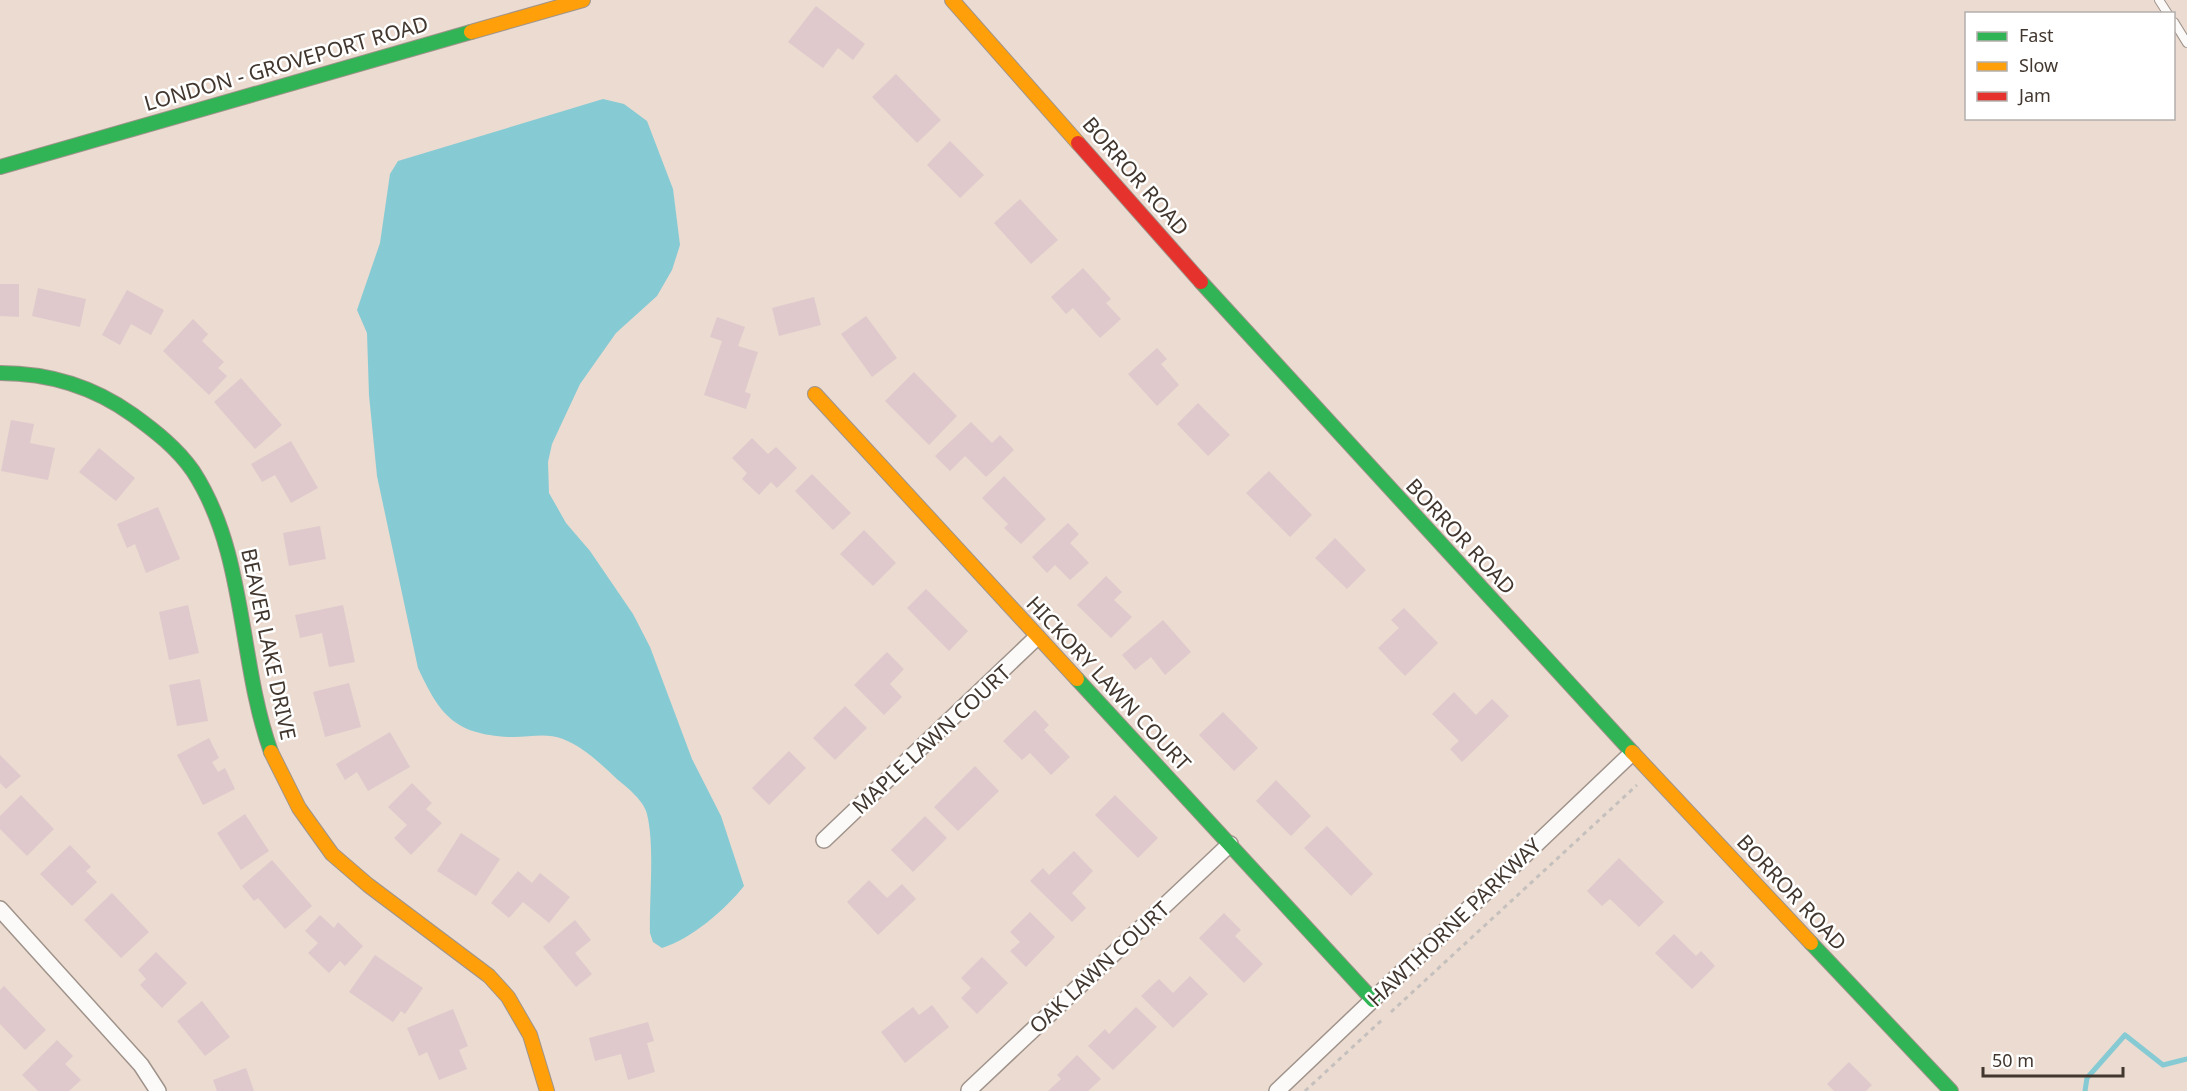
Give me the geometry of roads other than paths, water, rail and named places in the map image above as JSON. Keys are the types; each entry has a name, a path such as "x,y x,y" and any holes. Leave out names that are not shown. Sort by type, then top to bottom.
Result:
{"street":[{"name":"LONDON - GROVEPORT ROAD","path":"0,167 583,0"},
{"name":"BORROR ROAD","path":"952,0 1231,316 1632,753 1951,1091"},
{"name":"BEAVER LAKE DRIVE","path":"0,373 18,372 60,380 102,396 139,418 171,445 203,484 220,520 230,559 260,720 271,755 290,794 317,836 342,866 446,941 499,985 519,1012 534,1043 547,1091"},
{"name":"HICKORY LAWN COURT","path":"814,394 1373,1000"},
{"name":"MAPLE LAWN COURT","path":"824,840 1037,638"},
{"name":"HAWTHORNE PARKWAY","path":"1277,1091 1632,753"},
{"name":"OAK LAWN COURT","path":"969,1090 1230,844"},
{"path":"0,909 141,1065 158,1091"}],"lane":[{"path":"2175,24 2187,43"}],"water":[{"path":"603,99 624,104 647,121 673,189 680,245 672,270 657,296 616,333 580,384 552,444 548,462 549,493 566,523 590,551 633,614 650,647 692,759 721,816 744,886 707,923 684,938 662,948 653,942 650,933 651,842 647,814 639,800 592,757 563,739 549,736 490,735 462,726 442,710 418,668 377,476 369,395 367,333 357,310 380,243 390,174 398,161"}],"waterway":[{"path":"2085,1091 2087,1078 2125,1035 2163,1065 2187,1059"}]}
